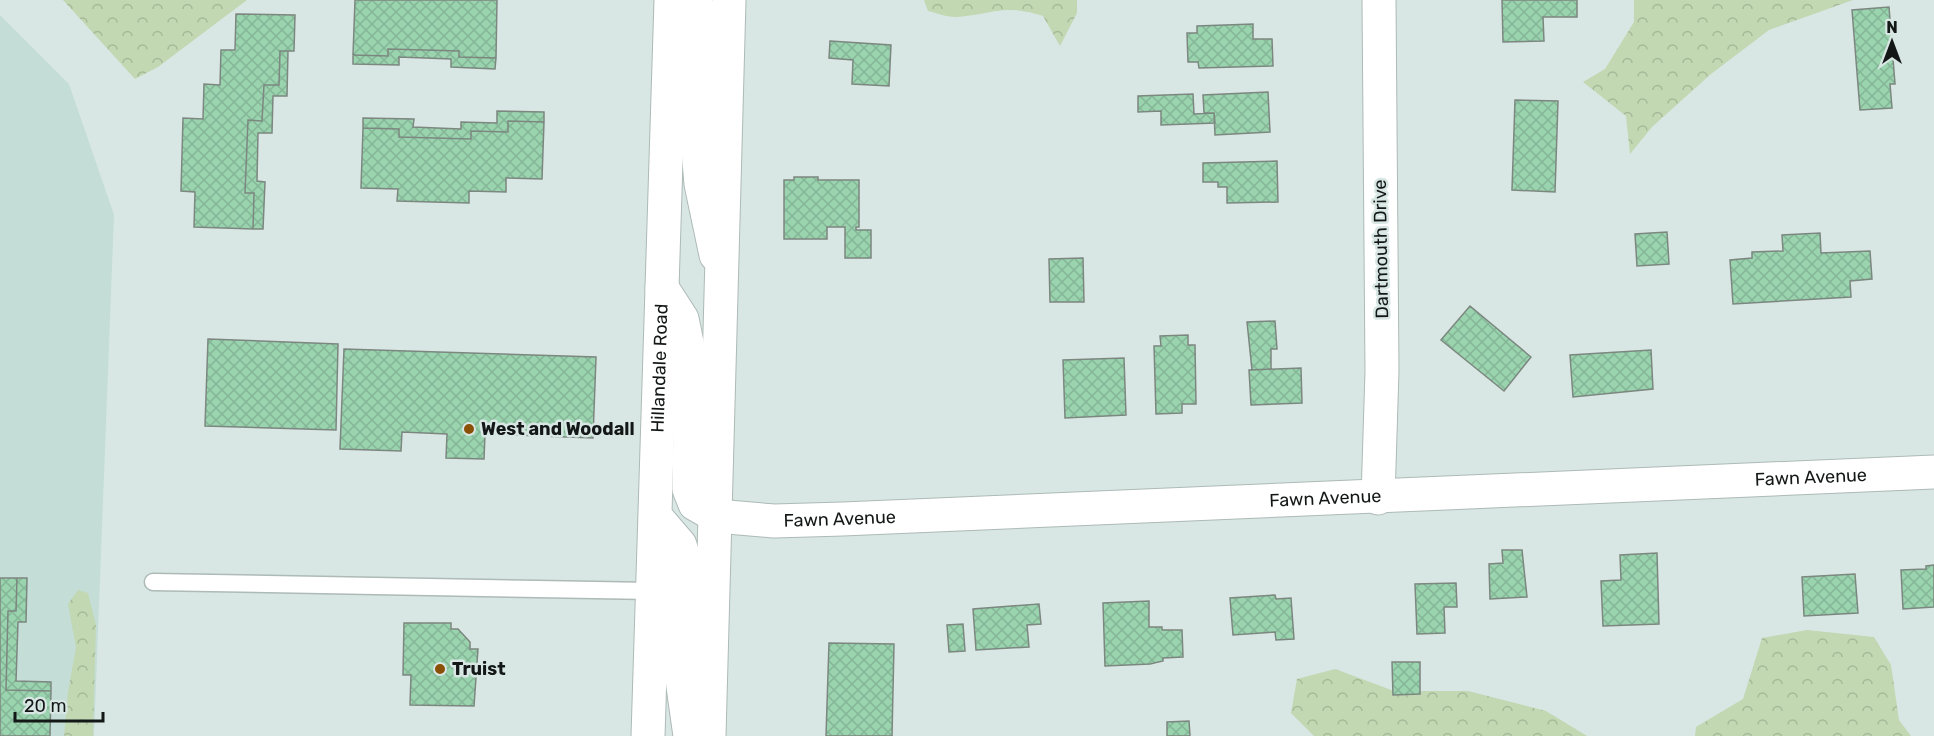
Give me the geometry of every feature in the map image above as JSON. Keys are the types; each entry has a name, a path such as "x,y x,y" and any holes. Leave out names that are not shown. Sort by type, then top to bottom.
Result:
{"street":[{"name":"Hillandale Road","path":"648,736 671,0"},
{"path":"695,0 700,15 697,137 701,184 721,280"},
{"path":"709,736 729,0"},
{"name":"Dartmouth Drive","path":"1378,498 1382,371 1379,0"},
{"path":"662,288 682,319 692,362 690,489 695,504 716,516"},
{"name":"Fawn Avenue","path":"716,516 786,521 1378,498 1934,472"},
{"path":"656,517 680,545 684,559 681,672 690,736"}],"lane":[{"path":"153,582 652,591"}],"shaded area":[{"path":"0,15 69,84 114,215 94,736 0,736"}],"green space":[{"path":"63,0 247,0 158,67 135,79"},
{"path":"924,0 1077,0 1077,13 1060,46 1043,16 1007,10 952,17 928,11"},
{"path":"1634,0 1853,0 1769,30 1711,74 1652,127 1630,154 1626,116 1583,82 1605,69 1634,22"},
{"path":"78,590 88,593 96,625 93,736 64,736 68,692 76,647 68,604"},
{"path":"1807,630 1874,637 1891,665 1899,720 1911,736 1695,736 1696,727 1743,699 1762,638"},
{"path":"1335,669 1394,691 1468,691 1546,711 1587,736 1314,736 1291,713 1297,679"}],"building":[{"path":"355,0 497,0 496,58 459,57 459,51 388,49 388,56 353,55"},
{"path":"1502,0 1577,0 1577,17 1543,17 1544,41 1503,42"},
{"path":"1889,7 1895,84 1890,84 1892,108 1860,110 1852,10"},
{"path":"236,14 295,15 294,51 280,51 279,85 264,85 262,121 248,120 245,193 254,193 253,229 194,227 195,192 181,191 183,118 203,119 204,84 220,85 221,50 235,50"},
{"path":"1253,24 1253,39 1272,39 1273,66 1199,68 1198,62 1188,62 1187,33 1197,33 1197,26"},
{"path":"830,41 891,45 889,86 852,84 853,60 829,58"},
{"path":"388,49 459,51 459,57 496,58 495,69 451,67 451,59 399,57 399,65 353,64 353,55 388,56"},
{"path":"280,51 288,51 287,96 273,96 272,133 258,133 257,181 265,182 263,229 253,229 254,193 245,193 248,120 262,121 264,85 279,85"},
{"path":"1268,92 1270,132 1215,135 1214,113 1204,113 1203,95"},
{"path":"1193,94 1194,114 1214,113 1215,123 1161,125 1161,111 1138,112 1138,96"},
{"path":"1515,100 1558,101 1555,192 1512,190"},
{"path":"497,111 544,112 544,122 508,121 508,132 471,131 471,139 399,137 399,129 363,128 363,118 414,119 413,127 461,129 461,122 497,123"},
{"path":"508,121 544,122 542,179 506,178 506,192 469,191 469,203 397,201 398,189 361,188 363,128 399,129 399,137 471,139 471,131 508,132"},
{"path":"1277,161 1278,202 1227,203 1227,187 1218,187 1218,182 1203,182 1203,163"},
{"path":"794,177 818,177 818,180 859,180 859,227 856,227 856,230 871,230 871,258 845,258 845,227 827,227 827,239 784,239 784,180 794,180"},
{"path":"1667,232 1669,264 1637,266 1635,234"},
{"path":"1820,233 1821,253 1870,251 1872,279 1850,281 1851,297 1733,304 1730,260 1752,258 1752,252 1783,251 1782,235"},
{"path":"1083,258 1084,302 1050,302 1049,259"},
{"path":"1470,306 1531,357 1504,391 1441,340"},
{"path":"1275,321 1277,349 1271,349 1271,369 1252,370 1247,322"},
{"path":"1188,335 1188,345 1195,345 1196,404 1182,404 1182,413 1156,414 1154,346 1161,346 1160,336"},
{"path":"208,339 338,344 336,430 205,426"},
{"path":"344,349 596,357 593,438 485,434 484,459 446,458 447,434 402,432 401,451 340,449"},
{"path":"1651,350 1653,389 1573,397 1570,355"},
{"path":"1124,358 1126,415 1065,418 1063,360"},
{"path":"1301,368 1302,403 1251,405 1249,370"},
{"path":"1502,550 1522,550 1527,597 1490,599 1489,564 1503,563"},
{"path":"1657,553 1659,624 1603,626 1601,581 1621,580 1620,555"},
{"path":"1934,565 1934,607 1903,609 1901,570 1926,569 1926,566"},
{"path":"1855,574 1858,613 1804,616 1802,577"},
{"path":"0,578 17,578 16,611 8,611 6,690 51,691 50,736 0,736"},
{"path":"17,578 27,578 26,622 18,622 16,681 51,682 51,691 6,690 8,611 16,611"},
{"path":"1456,583 1457,607 1444,607 1445,633 1417,634 1415,584"},
{"path":"1275,595 1276,599 1291,598 1294,639 1276,640 1275,632 1233,635 1230,598"},
{"path":"1149,601 1149,627 1162,627 1162,630 1182,630 1183,657 1163,658 1163,661 1150,664 1105,666 1103,603"},
{"path":"1039,604 1041,624 1027,625 1029,647 976,650 973,609"},
{"name":"Truist","path":"404,623 451,623 451,629 458,629 470,642 470,649 478,649 474,706 410,705 411,675 403,675"},
{"path":"963,624 965,651 949,652 947,625"},
{"path":"829,643 894,644 892,736 826,736"},
{"path":"1392,662 1420,662 1420,694 1393,695"},
{"path":"1189,721 1190,736 1167,736 1167,722"}],"place":[{"name":"West and Woodall","path":"469,429"},
{"name":"Truist","path":"440,669"}]}
